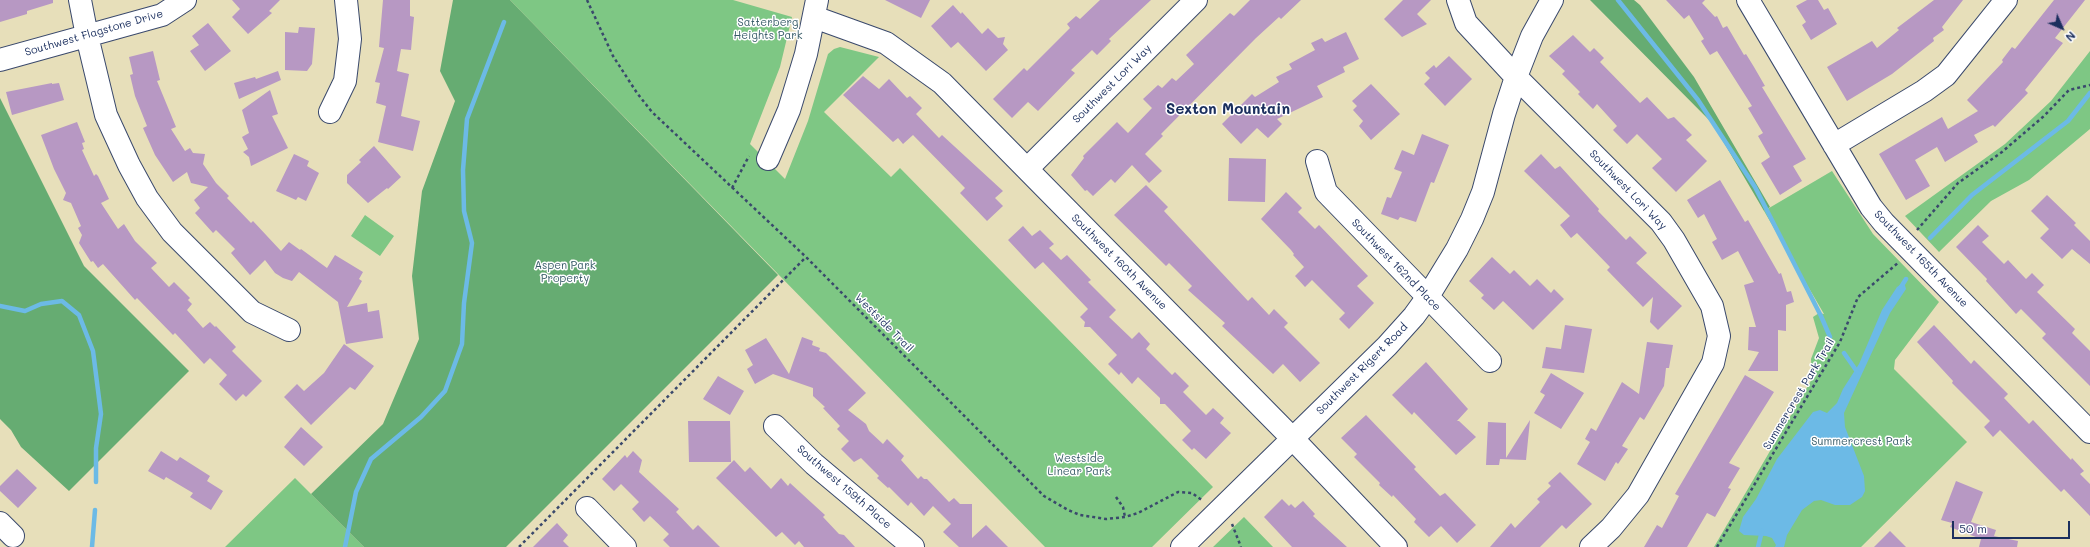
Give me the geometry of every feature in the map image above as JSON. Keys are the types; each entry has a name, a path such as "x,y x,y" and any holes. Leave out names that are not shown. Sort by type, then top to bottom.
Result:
{"street":[{"path":"80,0 106,115 129,165 147,198 172,232 252,312 289,330"},
{"name":"Southwest Flagstone Drive","path":"0,60 162,15 185,0"},
{"path":"330,112 345,81 350,39 346,0"},
{"name":"Southwest Lori Way","path":"1027,169 1196,0"},
{"name":"Southwest Lori Way","path":"1458,0 1466,23 1516,77 1661,222 1674,240 1712,306 1719,336 1713,363 1638,495 1611,528 1591,547"},
{"name":"Southwest Rigert Road","path":"1182,547 1387,346 1414,316 1427,298 1458,249 1472,219 1483,192 1504,114 1516,77 1532,36 1552,0"},
{"name":"Southwest 165th Avenue","path":"1748,0 1871,207 1884,223 2090,432"},
{"path":"1834,145 1924,92 1946,75 2006,0"},
{"path":"768,159 789,110 806,54 815,9"},
{"name":"Southwest 160th Avenue","path":"815,9 886,44 942,83 1293,438 1396,547"},
{"name":"Southwest 162nd Place","path":"1317,161 1326,192 1427,298 1490,361"},
{"name":"Southwest 159th Place","path":"776,426 814,464 913,547"},
{"path":"587,508 625,547"}],"path":[{"name":"Westside Trail","path":"587,0 613,56 637,93 652,112 806,257 1044,496 1080,515 1106,519 1125,517 1138,513 1178,492 1192,493 1205,503 1210,498"},
{"path":"1916,231 1958,183 2002,152 2044,116 2069,90 2090,85"},
{"path":"732,188 749,155 768,159"},
{"path":"519,547 806,257"},
{"name":"Summercrest Park Trail","path":"1717,547 1840,342 1858,297 1902,260"},
{"path":"1116,497 1123,507 1125,517"}],"green space":[{"name":"Aspen Park Property","path":"453,0 510,0 778,275 506,547 364,547 311,494 383,424 419,339 412,276 422,191 455,101 440,71"},
{"path":"510,0 733,0 792,17 780,67 750,144 785,179 808,121 828,54 834,49 840,47 879,57 824,112 891,177 900,168 1213,487 1152,547 1045,547"},
{"path":"1590,0 1634,0 1640,5 1694,77 1770,207 1764,211 1713,124"},
{"path":"2090,51 2090,129 2029,180 1991,201 1939,252 1905,216 2005,144 2051,101"},
{"path":"0,98 84,266 189,371 69,491 21,447 11,430 0,419"},
{"name":"Summercrest Park","path":"1832,171 1873,234 1939,302 1895,360 1894,369 1967,442 1861,547 1714,547 1812,379 1811,359 1819,338 1813,317 1819,313 1824,314 1764,211"},
{"path":"365,215 394,236 380,256 351,236"},
{"path":"295,478 364,547 225,547"},
{"path":"1244,517 1273,547 1213,547"}],"water":[{"path":"1904,282 1906,289 1890,313 1844,413 1845,427 1864,476 1865,491 1862,497 1850,505 1835,505 1821,500 1814,501 1802,510 1787,535 1784,547 1775,547 1776,545 1772,538 1766,536 1744,535 1739,531 1743,517 1756,499 1777,459 1813,412 1820,410 1827,413 1837,403 1843,389 1859,364 1882,310 1897,287"}],"building":[{"path":"0,0 53,0 53,3 27,11 27,14 0,22"},
{"path":"232,0 280,0 269,11 272,13 248,34 232,17 240,9"},
{"path":"383,0 410,0 410,16 414,17 411,50 401,49 397,71 409,74 401,116 420,121 413,151 378,142 386,106 376,103 380,83 375,82 384,48 379,47"},
{"path":"885,0 930,0 921,18"},
{"path":"1100,0 1151,0 1109,39 1111,41 1097,55 1092,50 1071,70 1075,73 1038,111 1028,102 1012,118 993,99 1024,68 1027,71 1070,28 1067,24 1076,16 1080,19"},
{"path":"1250,0 1301,0 1281,19 1279,17 1256,38 1161,134 1163,136 1145,154 1162,171 1149,183 1132,165 1115,183 1111,179 1093,196 1087,190 1085,191 1071,175 1084,158 1083,156 1117,122 1128,133 1152,108 1143,99 1158,85 1162,88 1172,78 1176,81 1194,64 1186,55 1230,13 1234,16"},
{"path":"1403,0 1431,0 1417,14 1427,24 1402,37 1384,19"},
{"path":"1666,0 1705,0 1702,3 1715,17 1717,16 1723,28 1727,26 1744,55 1746,54 1754,67 1765,86 1762,87 1806,159 1793,166 1802,181 1780,195 1761,163 1770,157 1758,136 1763,133 1748,108 1752,106 1717,51 1710,55 1701,41 1704,39 1689,15 1684,19"},
{"path":"1807,0 1818,0 1824,10 1828,8 1837,24 1811,40 1802,25 1806,22 1796,6"},
{"path":"1934,0 1963,0 1942,27 1944,30 1933,38 1934,41 1892,74 1847,101 1827,67 1872,41 1877,48 1899,30 1897,28"},
{"path":"2054,0 2085,0 2055,38 2063,43 2025,90 2028,93 1995,127 1993,125 1974,135 1978,142 1945,162 1937,147 1915,160 1930,186 1906,200 1879,154 1942,117 1948,129 1978,111 1967,100 2003,62 2002,60 2012,47 2015,49"},
{"path":"953,5 961,14 962,12 982,34 988,28 998,38 1005,37 1003,44 1008,50 986,71 958,42 951,48 931,26"},
{"path":"208,23 231,51 205,71 190,51 199,45 192,36"},
{"path":"299,27 315,28 312,64 307,71 285,70 285,32 298,33"},
{"path":"1346,32 1359,59 1343,67 1345,72 1317,86 1323,97 1277,119 1282,124 1268,138 1257,128 1241,144 1222,124 1252,94 1255,97 1279,82 1276,77 1292,69 1289,64 1315,50 1311,43 1322,38 1325,42"},
{"path":"1573,35 1590,52 1594,48 1604,58 1600,62 1640,103 1647,97 1668,119 1674,117 1692,135 1686,140 1707,161 1676,192 1652,168 1662,159 1637,134 1627,144 1613,130 1617,126 1597,104 1593,109 1578,94 1580,92 1562,74 1565,71 1549,56"},
{"path":"153,51 160,80 157,81 176,127 171,129 185,151 190,148 193,153 205,154 203,164 216,183 229,196 227,198 251,223 253,221 281,251 289,242 327,268 335,255 363,272 359,279 362,281 347,307 367,303 368,312 379,310 383,338 346,344 338,302 299,272 292,281 283,278 275,273 265,260 250,275 231,253 235,249 216,230 213,233 195,213 200,208 194,200 208,187 191,183 187,172 173,182 155,155 143,128 147,126 135,96 130,75 133,74 129,57"},
{"path":"1449,56 1472,79 1445,106 1424,84 1430,78 1425,73 1434,65 1436,68"},
{"path":"278,71 281,80 239,99 234,83 255,77 256,79"},
{"path":"863,76 879,89 889,79 907,98 910,96 922,108 916,114 939,138 942,135 1003,191 995,198 1003,206 987,221 960,193 965,188 913,135 903,144 898,138 893,142 843,95"},
{"path":"59,83 64,100 12,115 6,92"},
{"path":"1371,84 1400,114 1371,140 1359,126 1363,121 1353,110 1357,106 1352,101"},
{"path":"270,90 278,114 272,116 288,148 251,166 249,157 243,152 248,149 242,137 249,133 242,110"},
{"path":"77,122 85,142 82,143 84,149 82,150 94,176 96,174 98,176 109,199 101,203 118,229 124,224 135,241 157,263 151,268 169,287 174,282 190,298 188,300 192,304 187,310 203,328 210,322 215,327 216,326 236,347 232,351 262,381 246,397 243,394 236,401 219,384 227,375 210,358 204,364 175,333 173,335 137,298 135,300 103,264 98,268 93,261 91,262 79,243 82,235 78,228 81,226 71,203 63,200 66,193 54,169 41,135"},
{"path":"1422,134 1449,145 1434,183 1431,182 1416,222 1400,217 1398,220 1381,214 1387,197 1391,198 1402,172 1394,169 1402,150 1414,155"},
{"path":"374,146 401,177 388,189 387,188 368,203 347,183 347,175 361,162 359,160"},
{"path":"294,154 309,161 307,166 319,173 306,201 298,197 296,200 276,191"},
{"path":"1541,154 1555,169 1560,166 1599,209 1598,211 1626,240 1630,236 1647,253 1636,263 1682,306 1658,330 1650,322 1653,297 1643,307 1607,270 1610,267 1577,233 1571,238 1560,225 1570,216 1524,171"},
{"path":"1229,158 1266,159 1265,202 1228,201"},
{"path":"1720,180 1745,222 1748,220 1779,274 1781,273 1787,292 1791,291 1794,302 1786,305 1786,331 1778,330 1778,371 1748,371 1759,352 1748,350 1749,327 1756,327 1744,285 1754,282 1738,251 1722,260 1712,242 1717,239 1704,214 1698,218 1687,200"},
{"path":"1146,185 1168,207 1164,211 1248,301 1252,297 1269,315 1274,309 1288,323 1284,327 1320,363 1300,382 1283,364 1273,374 1222,326 1225,323 1188,290 1192,286 1169,263 1166,266 1114,215"},
{"path":"1286,192 1302,208 1298,212 1315,229 1319,225 1368,276 1357,286 1374,303 1349,329 1339,319 1345,313 1312,280 1305,287 1295,276 1304,267 1293,255 1294,254 1291,250 1261,219"},
{"path":"2047,195 2076,223 2074,225 2090,241 2090,264 2072,249 2062,259 2040,238 2049,229 2031,211"},
{"path":"1978,225 1989,236 1982,242 2004,264 2008,260 2026,279 2032,273 2044,285 2037,292 2075,329 2072,333 2090,351 2090,386 2042,338 2046,334 2021,309 2016,314 1986,281 1987,279 1956,247"},
{"path":"1023,226 1032,236 1040,230 1054,244 1049,248 1061,260 1067,255 1091,280 1088,282 1116,310 1109,317 1132,339 1139,332 1150,344 1146,349 1172,375 1175,372 1189,386 1183,392 1206,415 1213,408 1224,418 1220,423 1231,433 1206,459 1194,448 1192,450 1182,440 1191,431 1165,404 1160,404 1160,398 1138,377 1132,384 1121,372 1119,375 1108,364 1117,355 1090,327 1084,327 1085,322 1080,317 1088,309 1043,262 1035,269 1008,240"},
{"path":"1492,257 1510,274 1514,270 1530,286 1537,279 1551,293 1554,289 1564,299 1533,330 1503,301 1494,310 1481,298 1484,295 1469,281"},
{"path":"1565,325 1592,329 1584,373 1542,368 1546,347 1561,349"},
{"path":"1934,325 1971,364 1974,360 2008,394 2004,398 2029,424 2033,420 2071,460 2072,458 2084,471 2080,474 2090,484 2090,516 2064,489 2061,492 2000,430 1993,437 1984,427 1990,421 1952,383 1953,381 1917,342"},
{"path":"802,337 813,341 812,345 820,348 819,351 826,353 866,393 848,410 866,424 869,431 883,444 887,439 904,456 901,460 918,479 921,476 924,479 927,479 949,502 954,498 960,504 972,504 972,538 986,525 1008,547 959,547 943,532 951,524 933,506 924,516 911,502 908,506 889,487 888,488 877,478 879,476 861,458 854,462 841,449 849,441 837,429 840,426 823,408 825,407 813,396 813,388 773,374 755,384 747,369 753,365 745,350 766,338 789,374"},
{"path":"1647,342 1673,345 1669,368 1666,368 1664,386 1644,420 1640,417 1622,446 1628,449 1618,464 1616,462 1605,481 1577,464 1590,442 1585,439 1591,428 1596,431 1622,382 1639,394"},
{"path":"344,344 374,366 355,390 350,387 311,425 284,397 297,384 304,391 324,373"},
{"path":"1426,362 1468,409 1457,421 1459,421 1476,437 1456,455 1414,412 1412,415 1392,395"},
{"path":"1551,373 1584,393 1561,429 1534,413 1545,395 1540,392"},
{"path":"1745,375 1774,392 1729,463 1740,468 1728,488 1731,489 1715,517 1707,513 1687,547 1644,547 1657,525 1662,528 1679,496 1675,494"},
{"path":"718,376 744,391 730,415 703,399"},
{"path":"1366,415 1416,467 1414,469 1440,496 1445,493 1476,525 1457,543 1441,526 1429,537 1414,522 1416,519 1393,495 1392,497 1379,485 1380,483 1354,457 1357,454 1341,438"},
{"path":"1530,420 1526,460 1500,459 1499,465 1486,465 1488,422 1506,423 1506,458"},
{"path":"688,421 730,421 731,462 689,462"},
{"path":"301,427 323,447 304,466 284,447"},
{"path":"161,451 177,461 180,457 210,476 207,481 223,491 211,510 190,497 193,493 166,477 164,480 148,471"},
{"path":"633,451 642,460 639,472 679,509 676,512 693,530 698,525 720,547 670,547 663,540 669,534 650,516 644,522 632,509 639,502 621,484 614,491 602,479 625,455 627,458"},
{"path":"734,460 745,472 750,467 771,489 781,478 788,486 790,483 825,515 823,517 839,534 844,535 855,547 804,547 799,541 795,545 782,532 776,537 716,478"},
{"path":"17,469 37,488 18,508 0,491 0,486"},
{"path":"1560,472 1592,504 1566,529 1562,525 1540,547 1490,547 1511,523 1515,528 1540,502 1537,499 1551,486 1548,483"},
{"path":"1956,481 1983,492 1971,522 1996,530 1994,536 2018,541 2017,547 1979,547 1981,539 1950,527 1952,523 1941,520"},
{"path":"1282,499 1289,506 1291,504 1295,508 1303,501 1315,514 1313,516 1347,547 1292,547 1264,517"},
{"path":"557,523 568,535 563,541 569,547 533,547"},
{"path":"1890,531 1906,547 1874,547"}],"waterway":[{"path":"1618,0 1698,100 1755,187 1821,316 1830,337"},
{"path":"345,547 356,492 371,459 421,417 445,391 462,344 464,303 472,243 464,211 463,170 467,119 504,22"},
{"path":"1930,238 1972,195 2068,121 2090,93"},
{"path":"1901,287 1906,279"},
{"path":"0,306 25,311 41,304 62,301 79,315 93,351 101,414 96,448 96,482"},
{"path":"1844,353 1858,373"},
{"path":"92,547 95,510"},
{"path":"1758,547 1762,531"}],"district":[{"name":"Sexton Mountain","path":"1228,109"}],"park label":[{"name":"Satterberg Heights Park","path":"768,29"},
{"name":"Westside Linear Park","path":"1079,465"}]}
